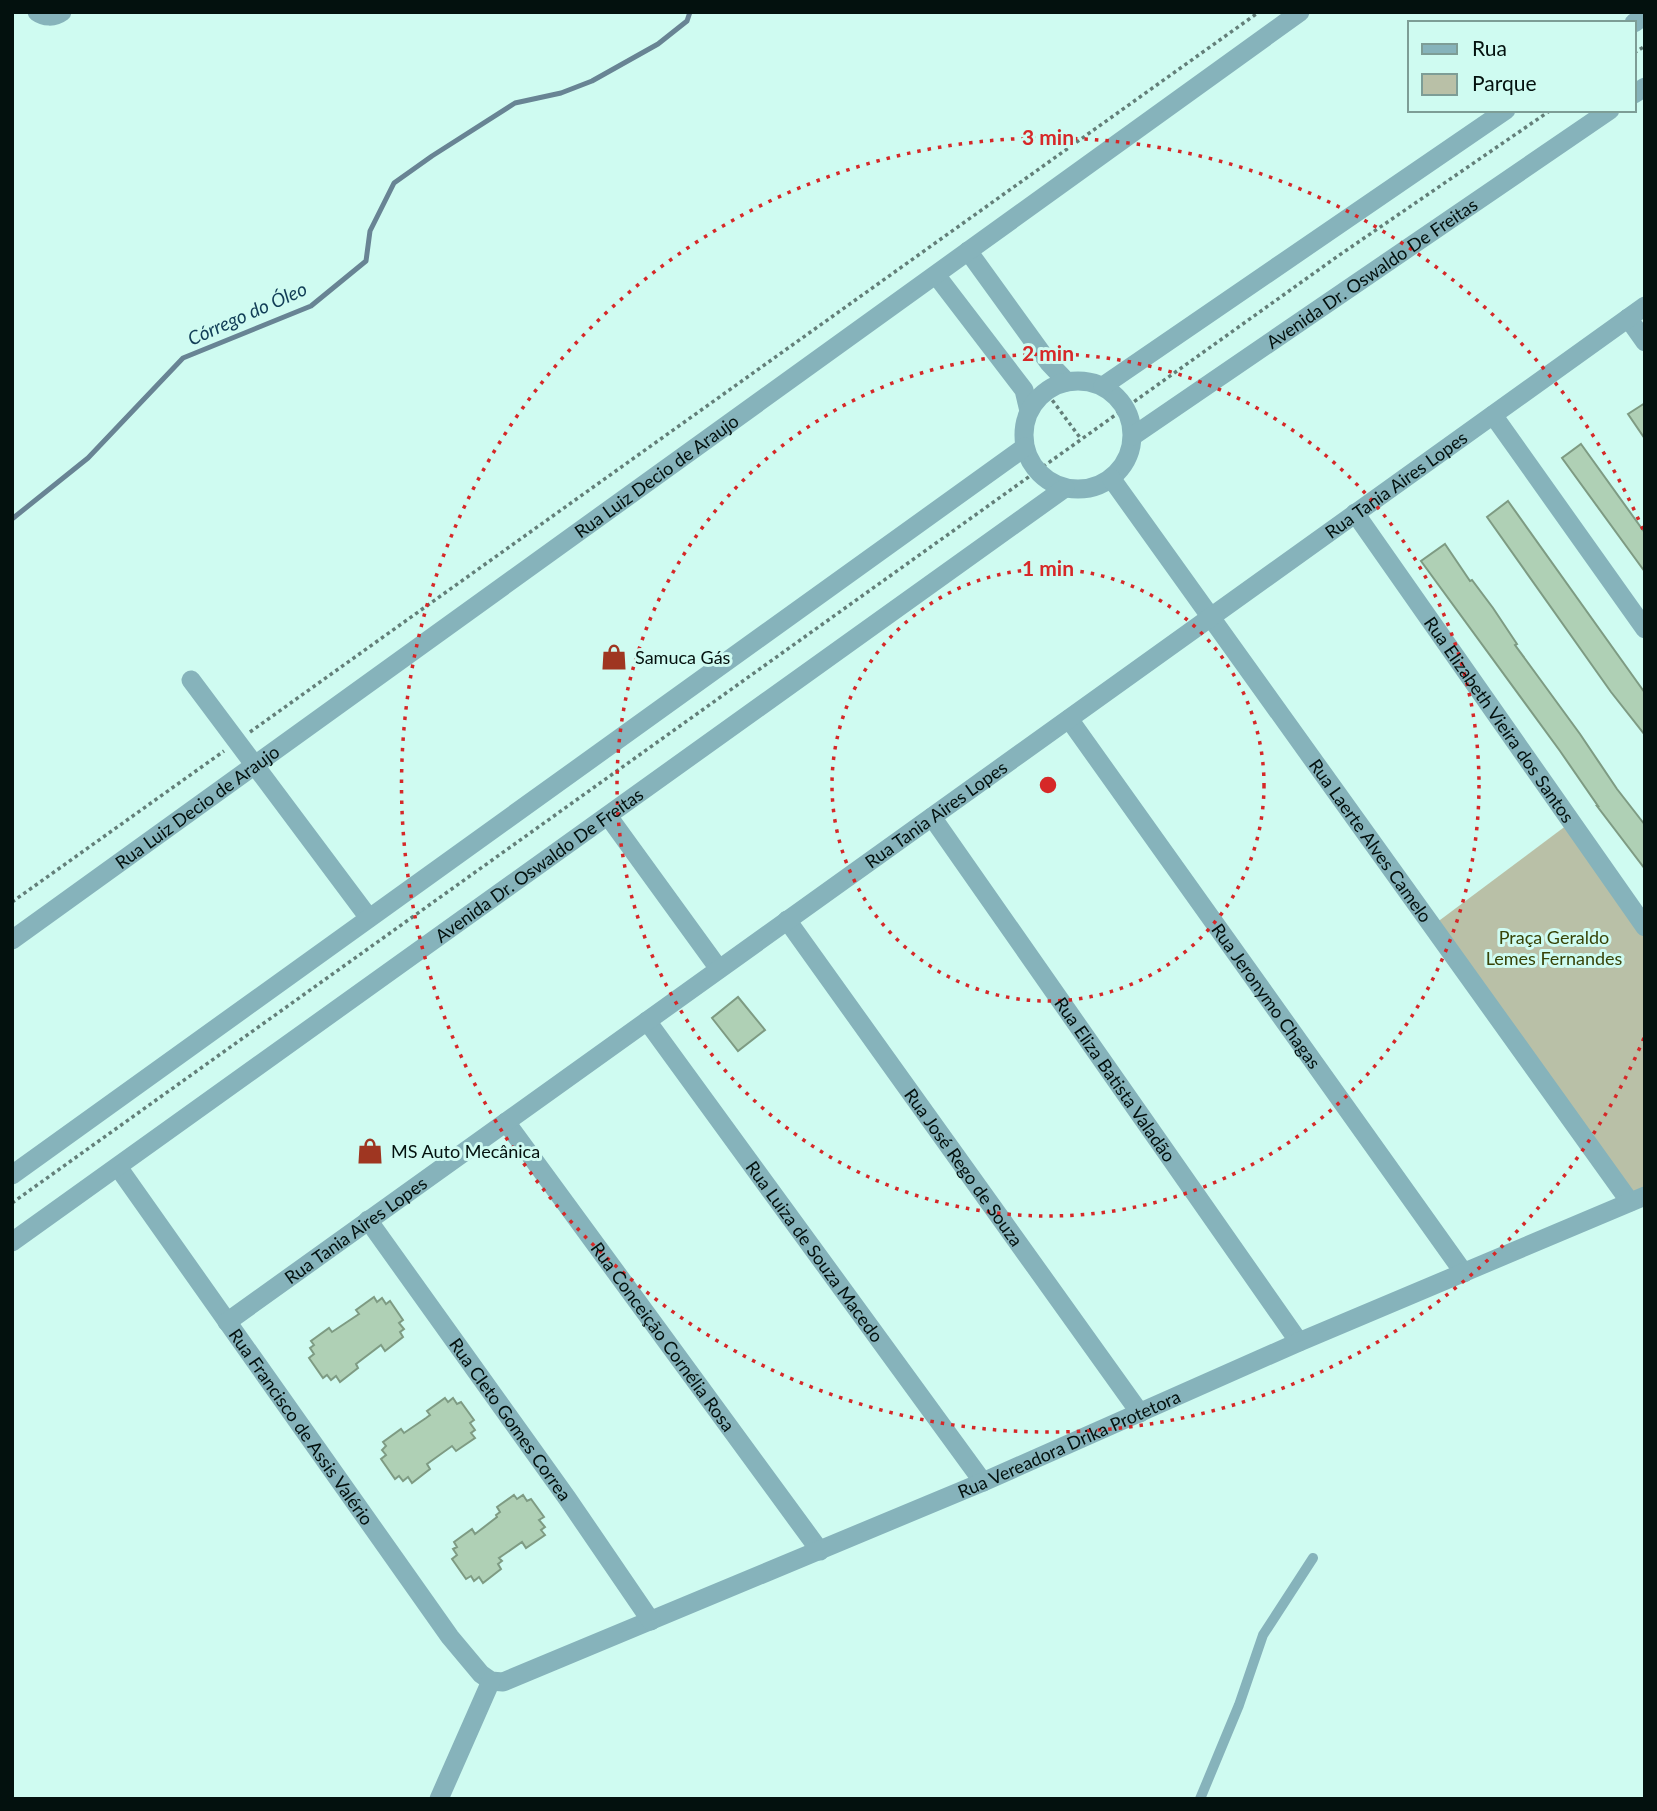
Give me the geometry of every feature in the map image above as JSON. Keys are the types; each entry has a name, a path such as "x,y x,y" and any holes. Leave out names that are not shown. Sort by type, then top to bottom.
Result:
{"street":[{"name":"Rua Luiz Decio de Araujo","path":"12,940 1300,12"},
{"path":"1103,386 1503,112"},
{"name":"Avenida Dr. Oswaldo De Freitas","path":"1133,436 1607,112"},
{"path":"968,251 1049,363 1067,382"},
{"path":"936,275 1024,390 1030,411"},
{"name":"Rua Tania Aires Lopes","path":"227,1322 1645,306"},
{"path":"1628,318 1645,342"},
{"path":"1079,380 1103,386 1113,393 1125,408 1132,424 1133,436 1127,460 1111,478 1089,489 1077,490 1054,484 1037,471 1028,458 1024,434 1030,411 1036,400 1046,391 1067,382 1079,380"},
{"path":"1493,415 1645,629"},
{"path":"12,1175 1025,447"},
{"name":"Rua Laerte Alves Camelo","path":"1111,478 1638,1199"},
{"name":"Avenida Dr. Oswaldo De Freitas","path":"12,1242 1065,488"},
{"name":"Rua Elizabeth Vieira dos Santos","path":"1355,513 1645,927"},
{"path":"191,680 369,918"},
{"name":"Rua Jeronymo Chagas","path":"1069,719 1464,1273"},
{"path":"608,816 719,969"},
{"name":"Rua Eliza Batista Valadão","path":"932,817 1299,1342"},
{"name":"Rua José Rego de Souza","path":"787,920 1140,1413"},
{"name":"Rua Luiza de Souza Macedo","path":"647,1021 983,1482"},
{"name":"Rua Conceição Cornélia Rosa","path":"506,1122 820,1551"},
{"name":"Rua Francisco de Assis Valério","path":"118,1167 450,1637 481,1674 491,1681"},
{"name":"Rua Vereadora Drika Protetora","path":"491,1681 503,1682 820,1551 1299,1342 1638,1199"},
{"name":"Rua Cleto Gomes Correa","path":"368,1220 651,1621"},
{"path":"439,1799 491,1681"}],"lane":[{"path":"1200,1799 1239,1705 1263,1635 1313,1558"}],"path":[{"path":"12,902 1259,12"},
{"path":"12,1203 1338,256 1548,112"}],"green space":[{"name":"Praça Geraldo Lemes Fernandes","path":"1571,822 1645,927 1645,1196 1630,1202 1432,926"}],"building":[{"path":"1645,403 1645,439 1628,414"},
{"path":"1581,444 1645,533 1645,572 1562,458"},
{"path":"1508,501 1645,693 1645,735 1611,692 1487,517"},
{"path":"1445,544 1645,825 1645,869 1421,561"},
{"path":"738,997 765,1030 738,1051 712,1018"},
{"path":"374,1297 377,1302 382,1298 386,1304 390,1301 403,1320 399,1323 404,1329 400,1332 403,1337 385,1351 381,1345 356,1364 358,1368 340,1382 336,1376 331,1380 327,1375 323,1378 309,1358 314,1354 310,1348 314,1345 311,1341 329,1328 332,1332 359,1314 356,1310"},
{"path":"445,1398 448,1402 453,1398 457,1404 461,1402 474,1420 470,1423 475,1430 471,1433 475,1438 456,1451 452,1446 427,1464 430,1469 412,1483 408,1477 403,1481 399,1476 395,1479 381,1459 386,1455 382,1450 386,1446 383,1442 401,1429 404,1433 426,1418 430,1415 427,1411"},
{"path":"514,1495 517,1499 523,1495 527,1501 531,1499 544,1517 539,1520 545,1527 541,1530 545,1535 526,1548 522,1542 499,1558 502,1561 498,1564 501,1569 483,1583 479,1577 474,1581 471,1576 466,1579 452,1559 457,1555 453,1549 457,1547 454,1542 472,1529 475,1534 497,1517 500,1512 497,1507"}],"waterway":[{"name":"Córrego do Óleo","path":"12,519 88,458 183,358 311,306 366,261 370,231 394,183 515,103 561,93 592,81 658,44 687,21 690,12"}],"place":[{"name":"Samuca Gás","path":"614,657"},
{"name":"MS Auto Mecânica","path":"370,1151"}]}
